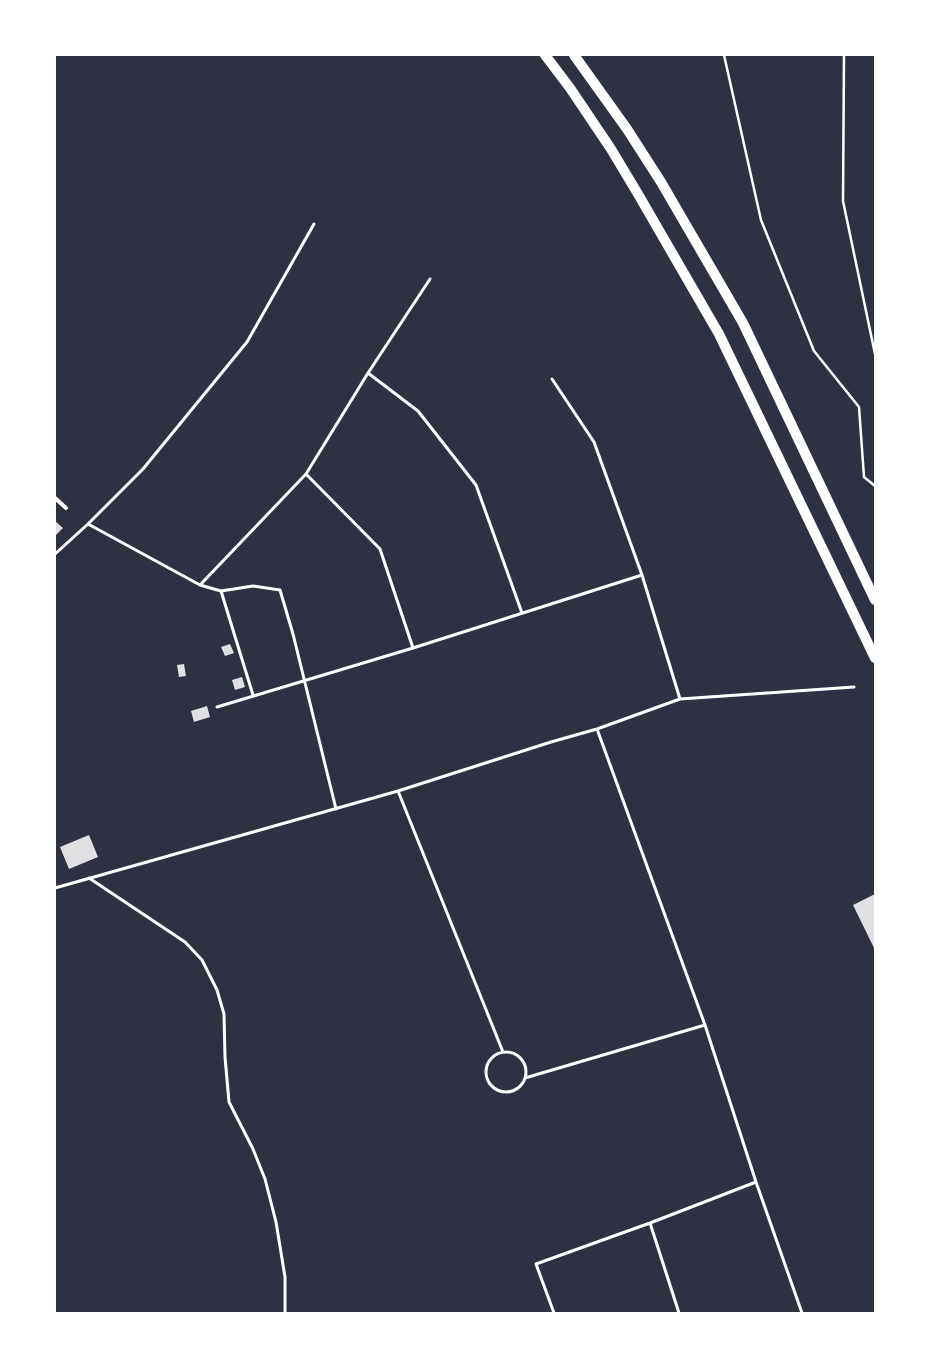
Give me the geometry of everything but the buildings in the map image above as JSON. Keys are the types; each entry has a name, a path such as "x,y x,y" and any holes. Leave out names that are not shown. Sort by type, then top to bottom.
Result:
{"main road":[{"path":"546,55 611,149 719,334 875,658"},
{"path":"574,55 627,129 661,182 743,323 875,600"}],"street":[{"path":"55,498 66,508"}],"lane":[{"path":"55,554 144,469 247,342 314,224"},
{"path":"200,585 306,474 368,373 430,279"},
{"path":"368,373 418,411 476,485 522,613"},
{"path":"552,379 594,442 642,575 680,698"},
{"path":"306,474 380,549 413,648"},
{"path":"88,524 200,585 221,591 253,586 280,590 293,634 303,680 336,809"},
{"path":"217,706 413,648 642,575"},
{"path":"221,591 253,695"},
{"path":"55,888 398,791 550,742 597,729 680,698 854,687"},
{"path":"597,729 705,1025 756,1182 802,1313"},
{"path":"398,791 503,1052"},
{"path":"89,878 185,942 202,960 217,990 224,1014 225,1056 229,1102 265,1179 276,1222 285,1277 286,1313"},
{"path":"525,1078 705,1025"},
{"path":"510,1052 521,1059 526,1071 525,1078 518,1089 512,1092 499,1091 488,1083 486,1077 487,1064 491,1058 497,1054 510,1052"},
{"path":"554,1313 536,1264 650,1223 756,1182"},
{"path":"650,1223 679,1313"}],"path":[{"path":"724,55 761,220 814,351 859,407 864,477 875,486"},
{"path":"844,55 843,201 875,354"}]}
